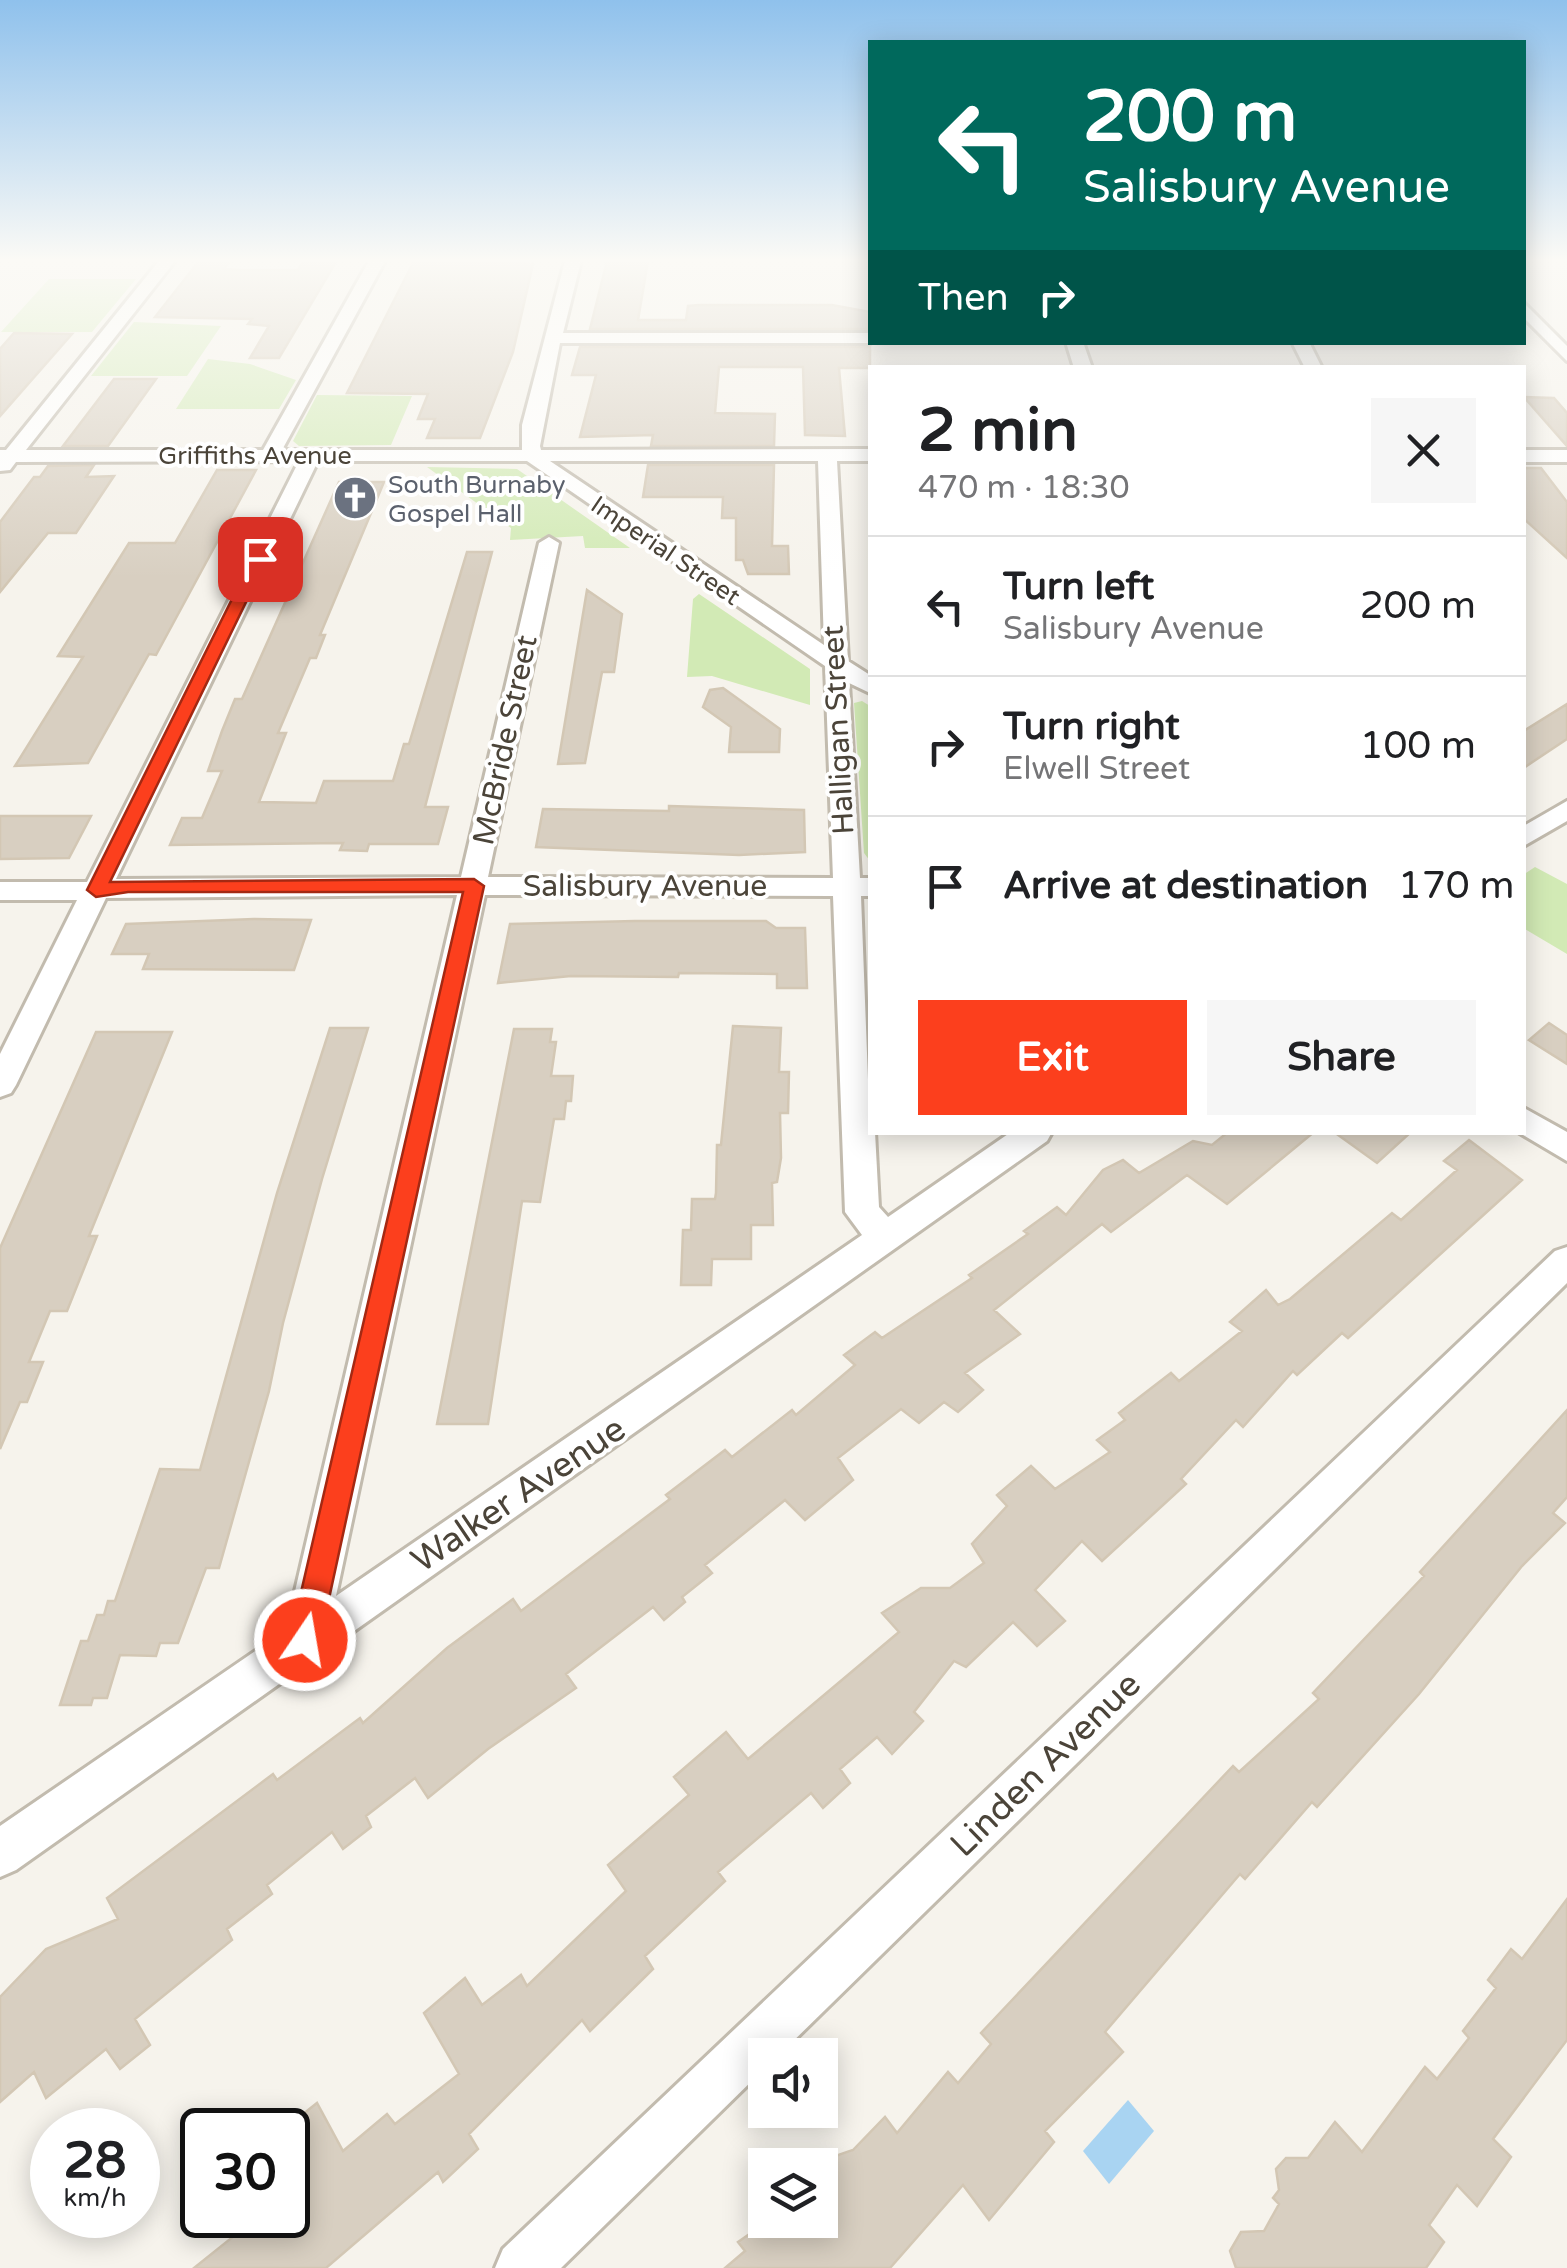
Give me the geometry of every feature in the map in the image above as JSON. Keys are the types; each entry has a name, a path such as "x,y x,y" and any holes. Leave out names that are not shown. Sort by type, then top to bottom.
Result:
{"street":[{"path":"3,461 80,367"},
{"path":"270,454 318,367"},
{"path":"532,455 531,425 546,367"},
{"name":"Griffiths Avenue","path":"3,461 270,454 868,455"},
{"path":"0,1085 312,454"},
{"name":"Imperial Street","path":"532,455 567,484 868,685"},
{"name":"Halligan Street","path":"827,456 836,662 858,886 862,1212 884,1234"},
{"path":"1526,456 1566,457"},
{"name":"McBride Street","path":"305,1640 549,543"},
{"path":"1526,836 1567,809"},
{"name":"Salisbury Avenue","path":"0,891 128,886 858,886"},
{"path":"1526,1122 1567,1148"},
{"name":"Walker Avenue","path":"0,1854 631,1416 884,1234 1032,1135"},
{"name":"Linden Avenue","path":"522,2268 1567,1261"}],"green space":[{"path":"98,367 193,367 187,376 91,376"},
{"path":"203,367 258,367 296,380 279,409 176,409"},
{"path":"317,395 412,396 391,445 299,446 293,441"},
{"path":"427,467 517,469 630,548 585,548 583,536 510,540 511,528"},
{"path":"699,594 810,669 810,705 712,676 687,677 693,599"},
{"path":"854,703 868,705 868,858 864,853"},
{"path":"1535,867 1567,884 1567,954 1526,930 1526,873"}],"water":[{"path":"1128,2100 1154,2131 1109,2184 1083,2151"}],"building":[{"path":"0,367 43,367 0,416"},
{"path":"360,367 507,367 480,438 427,438 435,419 418,419 428,394 347,393"},
{"path":"574,367 868,367 839,368 845,436 805,435 803,367 719,367 715,413 775,414 774,446 651,446 653,435 580,437 596,375 572,375"},
{"path":"114,379 156,379 108,446 63,446"},
{"path":"1526,397 1554,398 1567,413 1567,446"},
{"path":"94,465 86,477 114,476 76,533 48,533 0,592 0,522 34,477 40,477 48,466"},
{"path":"648,465 774,465 772,546 788,546 789,574 748,574 743,560 736,560 736,518 722,518 723,497 643,497"},
{"path":"1526,468 1541,468 1567,502 1567,558 1526,521"},
{"path":"217,470 256,470 156,655 149,654 88,763 15,766 83,657 58,656 129,543 175,543"},
{"path":"339,482 384,482 320,635 325,635 316,658 310,658 278,733 286,733 259,802 316,803 324,781 393,781 404,744 409,744 467,552 492,552 425,807 448,807 438,844 369,844 367,851 340,850 343,843 170,845 182,818 202,818 222,771 208,771 235,699 242,699"},
{"path":"587,590 622,614 614,672 602,672 585,763 558,764"},
{"path":"723,688 780,729 779,752 729,752 731,727 703,707 710,690"},
{"path":"1567,704 1567,739 1526,766 1526,730"},
{"path":"669,806 804,810 805,852 739,855 536,847 543,809 669,811"},
{"path":"0,816 91,816 69,858 0,859"},
{"path":"311,920 294,970 143,969 149,954 112,954 126,924"},
{"path":"766,921 776,928 805,928 807,988 777,988 777,974 571,976 498,983 510,924"},
{"path":"1549,1023 1567,1035 1567,1064 1529,1040"},
{"path":"733,1026 781,1028 779,1072 789,1072 788,1113 780,1113 781,1158 777,1182 772,1183 773,1225 751,1225 751,1259 712,1259 711,1285 681,1285 683,1230 691,1230 692,1199 715,1199 717,1145 721,1145"},
{"path":"330,1028 368,1028 322,1179 269,1391 219,1568 206,1568 178,1643 160,1643 156,1656 120,1655 107,1698 93,1698 91,1705 60,1705 81,1641 88,1641 97,1615 104,1615 108,1601 115,1601 160,1469 200,1470 277,1193"},
{"path":"514,1029 552,1029 550,1042 556,1042 551,1076 573,1076 571,1101 566,1101 564,1119 554,1119 540,1202 522,1201 488,1424 437,1424"},
{"path":"96,1032 172,1032 89,1236 97,1236 67,1311 50,1311 29,1362 43,1362 27,1402 20,1402 0,1449 0,1248"},
{"path":"1224,1135 1310,1135 1227,1204 1187,1175 1111,1232 1102,1224 994,1310 1020,1334 965,1373 983,1390 958,1412 944,1402 919,1423 901,1409 838,1458 853,1480 805,1520 785,1500 705,1565 712,1573 682,1597 685,1602 664,1620 653,1607 566,1674 576,1688 488,1749 428,1798 415,1778 366,1816 371,1827 343,1849 332,1832 267,1885 272,1894 227,1929 232,1940 135,2019 150,2045 120,2069 106,2049 46,2098 34,2072 0,2102 0,1997 46,1949 118,1919 107,1898 273,1774 277,1780 360,1718 363,1723 447,1648 513,1599 521,1611 670,1499 666,1495 725,1450 732,1457 792,1410 796,1415 855,1365 844,1355 875,1332 882,1338 972,1278 969,1275 1028,1234 1024,1231 1057,1207 1066,1215 1103,1170 1123,1160 1139,1173 1193,1141 1212,1145"},
{"path":"1338,1135 1408,1135 1377,1163"},
{"path":"1469,1140 1522,1180 1348,1338 1342,1333 1297,1375 1293,1371 1243,1427 1236,1420 1181,1479 1186,1484 1102,1561 1082,1541 1035,1590 1065,1621 1037,1646 1013,1622 966,1667 954,1661 914,1712 923,1721 892,1754 877,1737 840,1769 850,1783 823,1808 811,1793 718,1872 725,1881 645,1956 653,1969 590,2031 582,2020 469,2134 478,2149 443,2182 438,2172 326,2268 194,2268 232,2238 310,2238 310,2109 317,2103 343,2151 387,2114 395,2124 459,2074 424,2013 465,1978 482,2005 521,1975 527,1986 626,1891 608,1865 689,1795 674,1777 726,1732 748,1759 899,1632 882,1613 921,1588 950,1588 984,1563 972,1544 1007,1506 997,1495 1031,1466 1055,1489 1110,1452 1097,1440 1125,1420 1119,1413 1171,1373 1179,1381 1242,1331 1230,1322 1266,1290 1278,1305 1290,1299 1392,1213 1401,1220 1457,1170 1444,1161"},
{"path":"1567,1410 1567,1497 1553,1513 1565,1523 1522,1566 1419,1694 1317,1807 1312,1802 1245,1879 1240,1874 1105,2032 1123,2052 1045,2131 1054,2142 989,2220 963,2185 890,2268 725,2268 745,2251 738,2242 748,2235 838,2238 838,2155 853,2150 885,2117 897,2133 948,2072 958,2083 991,2044 981,2033 1233,1766 1239,1772 1319,1699 1313,1693 1424,1576 1420,1572"},
{"path":"1567,1899 1567,2040 1493,2139 1511,2157 1477,2206 1457,2185 1429,2225 1444,2242 1426,2268 1236,2268 1230,2251 1241,2232 1264,2231 1279,2204 1273,2198 1279,2190 1276,2169 1286,2158 1308,2158 1335,2122 1362,2152 1425,2067 1437,2079 1469,2038 1463,2031 1496,1988 1488,1980 1511,1949 1522,1959"}],"place":[{"name":"South Burnaby Gospel Hall","path":"355,498"}],"route":[{"path":"260,559 96,890 128,886 474,886 305,1640"}]}
